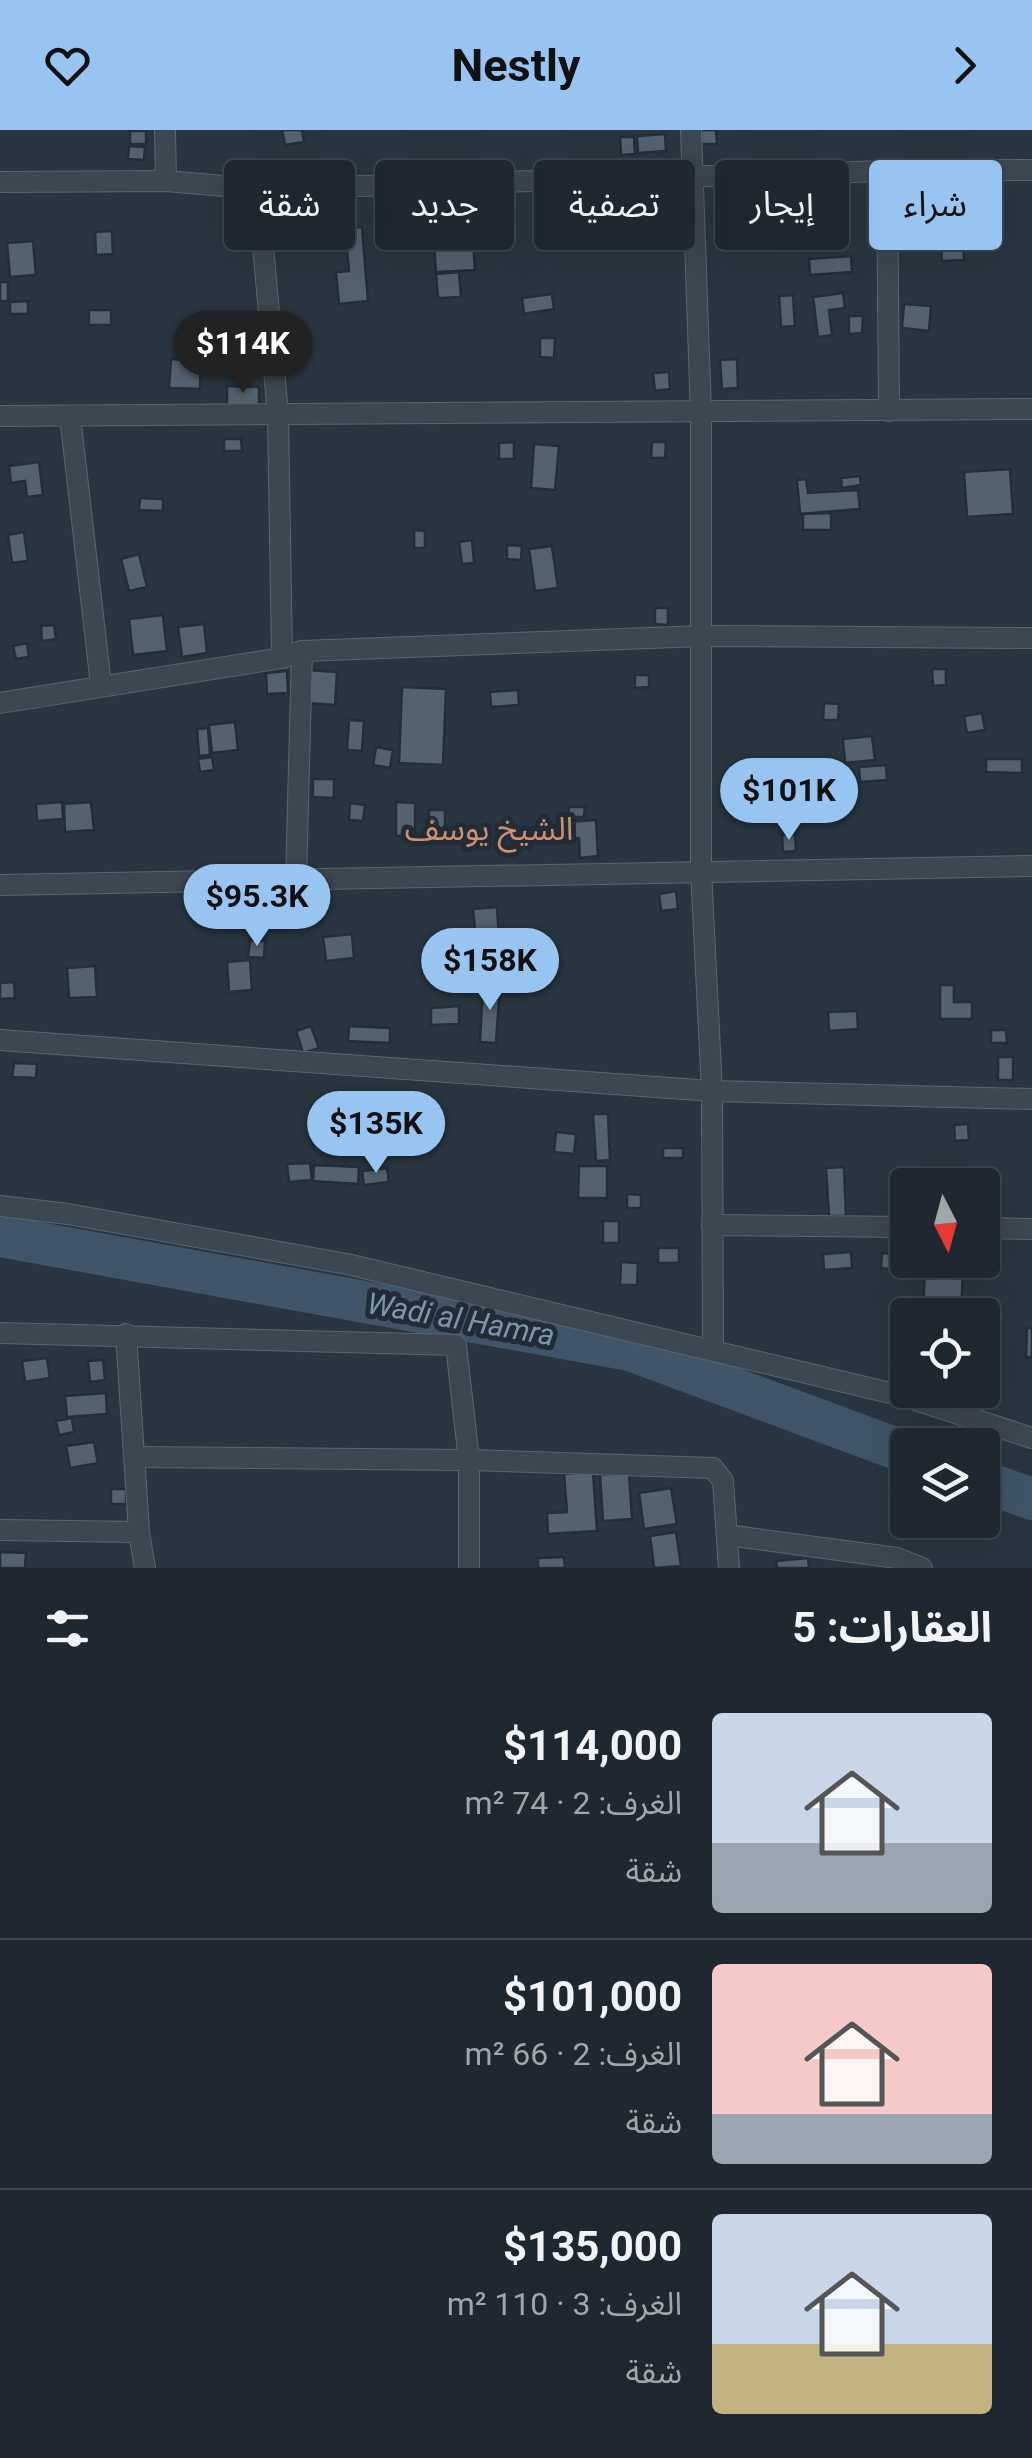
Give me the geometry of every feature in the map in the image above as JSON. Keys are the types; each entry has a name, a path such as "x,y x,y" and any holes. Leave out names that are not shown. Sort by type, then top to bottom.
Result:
{"street":[{"path":"165,130 166,182"},
{"path":"691,130 692,160"},
{"path":"1002,170 1032,170"},
{"path":"695,179 869,172"},
{"path":"0,182 224,186"},
{"path":"355,186 534,182"},
{"path":"263,250 278,415 282,658"},
{"path":"695,250 701,413 701,871 712,1092 713,1350"},
{"path":"888,250 889,411"},
{"path":"0,416 1032,409"},
{"path":"70,416 101,686"},
{"path":"0,703 282,658 302,650 703,636 1032,638"},
{"path":"296,880 302,650"},
{"path":"0,885 1032,866"},
{"path":"0,1040 712,1092 1032,1100"},
{"path":"0,1206 68,1214 347,1264 903,1396 1032,1438"},
{"path":"712,1225 890,1228"},
{"path":"1000,1228 1032,1229"},
{"path":"0,1333 456,1345 469,1460 469,1568"},
{"path":"126,1334 139,1532 145,1568"},
{"path":"136,1456 713,1468 723,1481 729,1568"},
{"path":"0,1530 139,1532"},
{"path":"727,1535 897,1558 922,1568"}],"building":[{"path":"282,130 302,130 304,142 285,145"},
{"path":"701,130 716,130 717,144 701,144"},
{"path":"130,131 146,131 146,144 130,144"},
{"path":"665,134 666,151 638,153 637,136"},
{"path":"620,137 634,137 635,154 621,155"},
{"path":"129,146 145,147 144,160 128,159"},
{"path":"362,227 368,301 339,304 336,272 349,271 347,250 355,250 355,228"},
{"path":"112,231 113,254 96,255 95,232"},
{"path":"33,241 36,275 10,277 7,243"},
{"path":"434,250 474,250 475,270 436,272"},
{"path":"941,250 963,250 964,260 942,261"},
{"path":"851,256 852,272 810,275 809,259"},
{"path":"459,272 461,297 438,298 436,274"},
{"path":"0,282 8,282 8,301 0,301"},
{"path":"843,293 845,308 829,310 832,335 818,337 813,297"},
{"path":"552,294 554,309 524,314 522,298"},
{"path":"793,295 795,326 781,327 779,296"},
{"path":"28,301 28,314 10,314 10,302"},
{"path":"904,304 931,306 929,331 902,328"},
{"path":"89,310 111,310 111,325 89,325"},
{"path":"849,316 863,316 862,333 849,334"},
{"path":"540,338 555,338 554,358 540,357"},
{"path":"214,358 230,358 231,372 214,373"},
{"path":"171,359 201,361 200,389 169,388"},
{"path":"737,359 738,388 722,389 720,360"},
{"path":"669,372 670,389 655,391 653,373"},
{"path":"227,386 259,387 259,405 227,405"},
{"path":"224,439 241,439 242,451 224,451"},
{"path":"514,442 514,459 499,459 499,443"},
{"path":"652,442 666,442 665,458 651,458"},
{"path":"534,444 559,446 555,490 531,488"},
{"path":"39,462 43,495 27,497 25,481 11,483 9,466"},
{"path":"1010,469 1013,514 967,517 964,472"},
{"path":"860,476 861,485 842,488 841,478"},
{"path":"806,479 808,493 858,490 860,509 800,514 797,480"},
{"path":"140,498 163,499 163,511 139,510"},
{"path":"831,513 831,530 803,530 803,514"},
{"path":"414,530 425,531 425,548 414,548"},
{"path":"24,532 28,561 12,563 8,535"},
{"path":"472,540 474,563 462,564 459,542"},
{"path":"507,545 522,546 521,560 507,559"},
{"path":"552,546 558,588 535,591 529,549"},
{"path":"139,554 147,587 129,591 121,559"},
{"path":"655,608 668,608 668,625 655,624"},
{"path":"163,615 167,651 133,655 129,619"},
{"path":"204,624 207,653 182,657 178,627"},
{"path":"54,625 56,639 42,641 41,626"},
{"path":"27,643 29,657 16,659 13,646"},
{"path":"932,669 946,669 946,685 933,686"},
{"path":"308,670 337,672 335,705 306,703"},
{"path":"287,671 288,693 267,694 266,673"},
{"path":"635,675 649,675 649,687 635,688"},
{"path":"402,687 446,689 443,765 399,763"},
{"path":"518,690 519,705 491,707 490,692"},
{"path":"824,703 839,704 838,720 823,720"},
{"path":"982,713 985,730 967,733 964,716"},
{"path":"349,720 364,721 362,751 347,750"},
{"path":"235,722 238,750 212,753 209,725"},
{"path":"208,728 210,755 199,756 197,729"},
{"path":"872,736 875,760 845,763 843,739"},
{"path":"376,747 393,750 390,768 373,765"},
{"path":"212,757 214,770 200,772 198,759"},
{"path":"986,759 1022,759 1022,773 986,772"},
{"path":"886,765 887,780 860,782 859,767"},
{"path":"313,779 334,779 334,798 313,797"},
{"path":"62,802 63,819 37,821 36,804"},
{"path":"91,802 94,830 65,832 64,804"},
{"path":"396,802 415,803 415,836 396,836"},
{"path":"350,803 365,805 363,821 349,820"},
{"path":"569,807 585,807 584,817 568,817"},
{"path":"429,810 445,810 445,829 429,830"},
{"path":"596,820 598,856 580,858 579,838 569,839 568,822"},
{"path":"795,834 796,851 783,852 782,835"},
{"path":"676,891 678,909 661,911 659,894"},
{"path":"497,907 501,970 470,972 468,942 483,941 482,930 475,930 473,909"},
{"path":"352,934 354,958 326,961 323,937"},
{"path":"250,940 265,941 264,958 248,957"},
{"path":"250,960 252,990 229,992 227,962"},
{"path":"95,966 97,997 69,998 67,968"},
{"path":"14,982 15,998 0,999 0,983"},
{"path":"483,984 500,985 496,1043 480,1042"},
{"path":"940,985 954,985 954,1002 972,1002 972,1019 940,1019"},
{"path":"459,1006 459,1024 431,1025 431,1008"},
{"path":"857,1011 858,1029 829,1031 828,1012"},
{"path":"311,1026 319,1048 303,1053 296,1031"},
{"path":"349,1026 390,1028 390,1043 348,1041"},
{"path":"991,1030 1006,1030 1007,1043 991,1043"},
{"path":"998,1057 1013,1057 1013,1080 998,1080"},
{"path":"14,1063 37,1064 36,1078 12,1077"},
{"path":"593,1114 608,1114 610,1160 596,1161"},
{"path":"968,1124 969,1140 955,1141 954,1125"},
{"path":"556,1132 576,1134 574,1154 554,1152"},
{"path":"663,1148 683,1148 683,1158 663,1158"},
{"path":"310,1163 312,1180 289,1182 287,1164"},
{"path":"314,1165 359,1167 358,1184 313,1181"},
{"path":"579,1166 607,1166 607,1198 578,1198"},
{"path":"844,1167 846,1216 829,1216 826,1168"},
{"path":"387,1168 389,1182 364,1185 362,1171"},
{"path":"627,1194 641,1195 641,1208 627,1208"},
{"path":"603,1221 619,1221 619,1243 603,1243"},
{"path":"658,1248 679,1248 679,1263 658,1263"},
{"path":"851,1252 852,1268 824,1270 823,1254"},
{"path":"882,1253 890,1254 890,1269 881,1268"},
{"path":"621,1262 638,1263 637,1285 620,1285"},
{"path":"925,1278 963,1278 962,1298 924,1298"},
{"path":"1027,1328 1032,1328 1032,1357 1026,1357"},
{"path":"47,1358 50,1378 25,1382 22,1361"},
{"path":"103,1360 105,1380 90,1382 88,1361"},
{"path":"106,1393 107,1414 67,1417 65,1396"},
{"path":"72,1418 74,1432 59,1435 56,1421"},
{"path":"94,1442 98,1463 70,1468 66,1446"},
{"path":"593,1472 597,1531 548,1534 547,1513 567,1512 564,1474"},
{"path":"629,1473 632,1519 603,1521 600,1475"},
{"path":"671,1488 677,1524 644,1529 639,1493"},
{"path":"111,1489 126,1489 126,1504 111,1504"},
{"path":"676,1532 681,1566 654,1568 650,1536"},
{"path":"0,1552 26,1553 25,1568 0,1568"},
{"path":"564,1557 565,1568 538,1568 538,1558"},
{"path":"808,1558 809,1568 777,1568 776,1561"}],"waterway":[{"name":"Wadi al Hamra","path":"0,1236 630,1350 890,1446"},
{"name":"Wadi al Hamra","path":"1000,1487 1032,1499"}],"district":[{"name":"الشيخ يوسف","path":"489,829"}]}
